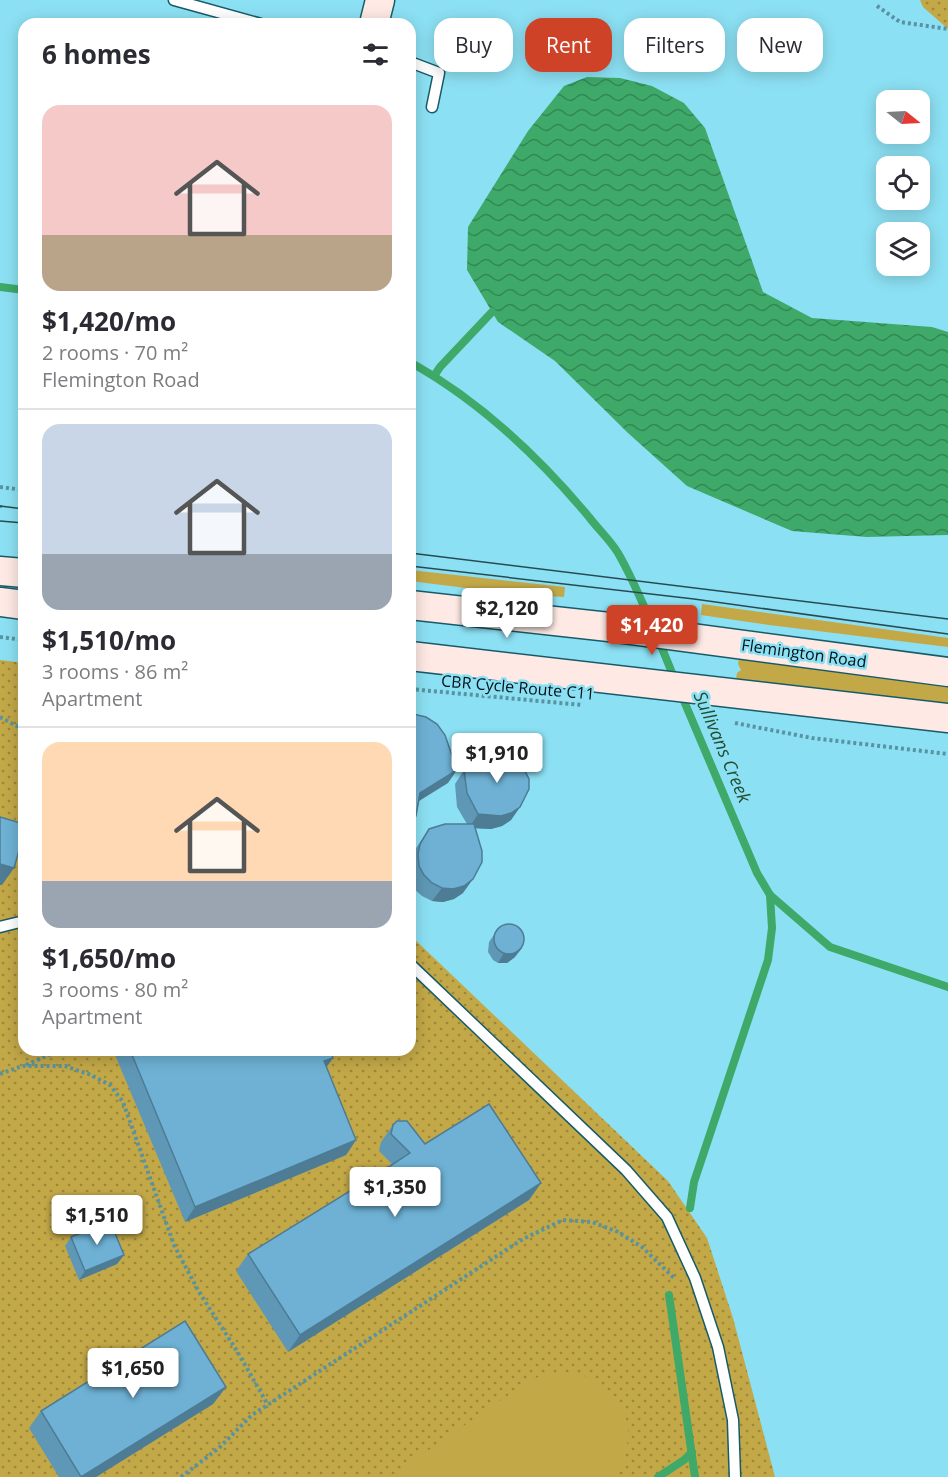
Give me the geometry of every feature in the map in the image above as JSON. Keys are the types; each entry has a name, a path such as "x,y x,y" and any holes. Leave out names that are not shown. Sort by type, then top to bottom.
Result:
{"main road":[{"path":"376,18 380,0"},
{"path":"0,571 18,572"},
{"path":"0,602 18,604"},
{"name":"Flemington Road","path":"416,606 609,627 948,672"},
{"path":"416,657 948,718"}],"lane":[{"path":"174,0 239,18"},
{"path":"416,64 439,73 432,107"},
{"path":"0,927 18,922"},
{"path":"416,970 626,1170 667,1217 695,1278 718,1347 733,1420 735,1477"}],"path":[{"path":"877,6 900,22 948,29"},
{"path":"0,487 18,489"},
{"path":"0,637 18,639"},
{"name":"CBR Cycle Route C11","path":"416,690 592,706"},
{"path":"0,717 18,727"},
{"path":"743,724 812,738 948,754"},
{"path":"0,1074 46,1056"},
{"path":"22,1066 64,1066 91,1075 110,1085 123,1102 174,1245 267,1405"},
{"path":"181,1477 219,1448 252,1415 522,1239 563,1221 592,1222 618,1232 642,1247 678,1283"}],"shaded area":[{"path":"920,0 948,0 948,29 923,7"},
{"path":"416,571 565,587 564,597 514,594 416,582"},
{"path":"702,604 948,638 948,647 701,615"},
{"path":"739,658 948,684 948,705 736,679 737,673 741,670 738,664"},
{"path":"0,660 18,662 18,1056 416,1056 416,941 668,1181 707,1238 733,1318 775,1477 0,1477"},
{"path":"576,1372 607,1390 617,1401 624,1414 628,1428 627,1443 623,1460 615,1477 389,1477 532,1379 551,1373"}],"water":[{"path":"587,77 620,78 652,86 684,103 705,128 763,292 812,318 932,327 948,332 948,535 867,537 792,531 687,486 628,433 555,361 498,322 467,270 468,227 528,131 564,86"}],"building":[{"path":"416,715 426,717 437,724 445,735 457,770 420,793 416,816"},
{"path":"492,752 512,755 520,761 529,779 529,789 520,807 501,816 478,814 467,793 464,770"},
{"path":"0,817 18,822 18,854 14,868 0,864"},
{"path":"445,824 474,824 482,851 482,862 473,879 464,886 453,889 442,888 432,883 419,866 420,844 429,829"},
{"path":"509,924 515,925 523,933 523,945 515,953 509,954 503,953 495,945 494,939 495,933 503,925"},
{"path":"132,1056 332,1056 333,1058 324,1061 356,1140 195,1207"},
{"path":"489,1104 541,1183 300,1335 248,1254 374,1176 380,1189 384,1170 410,1153 391,1134 393,1125 397,1121 407,1121 425,1144"},
{"path":"110,1221 124,1255 85,1271 71,1237"},
{"path":"185,1321 226,1387 81,1477 41,1411"}],"waterway":[{"name":"Sullivans Creek","path":"0,287 18,289"},
{"path":"434,376 492,312"},
{"name":"Sullivans Creek","path":"416,366 460,394 506,431 570,495 618,553 653,627"},
{"name":"Sullivans Creek","path":"659,641 675,680"},
{"name":"Sullivans Creek","path":"681,694 757,873 770,895 830,947 948,987"},
{"path":"690,1208 694,1182 768,960 772,928 770,895"},
{"path":"669,1295 695,1477"},
{"path":"658,1477 692,1452"}],"tram line":[{"path":"0,506 18,508"},
{"path":"0,521 18,522"},
{"path":"416,554 948,619"},
{"path":"416,567 694,599 948,634"}]}
